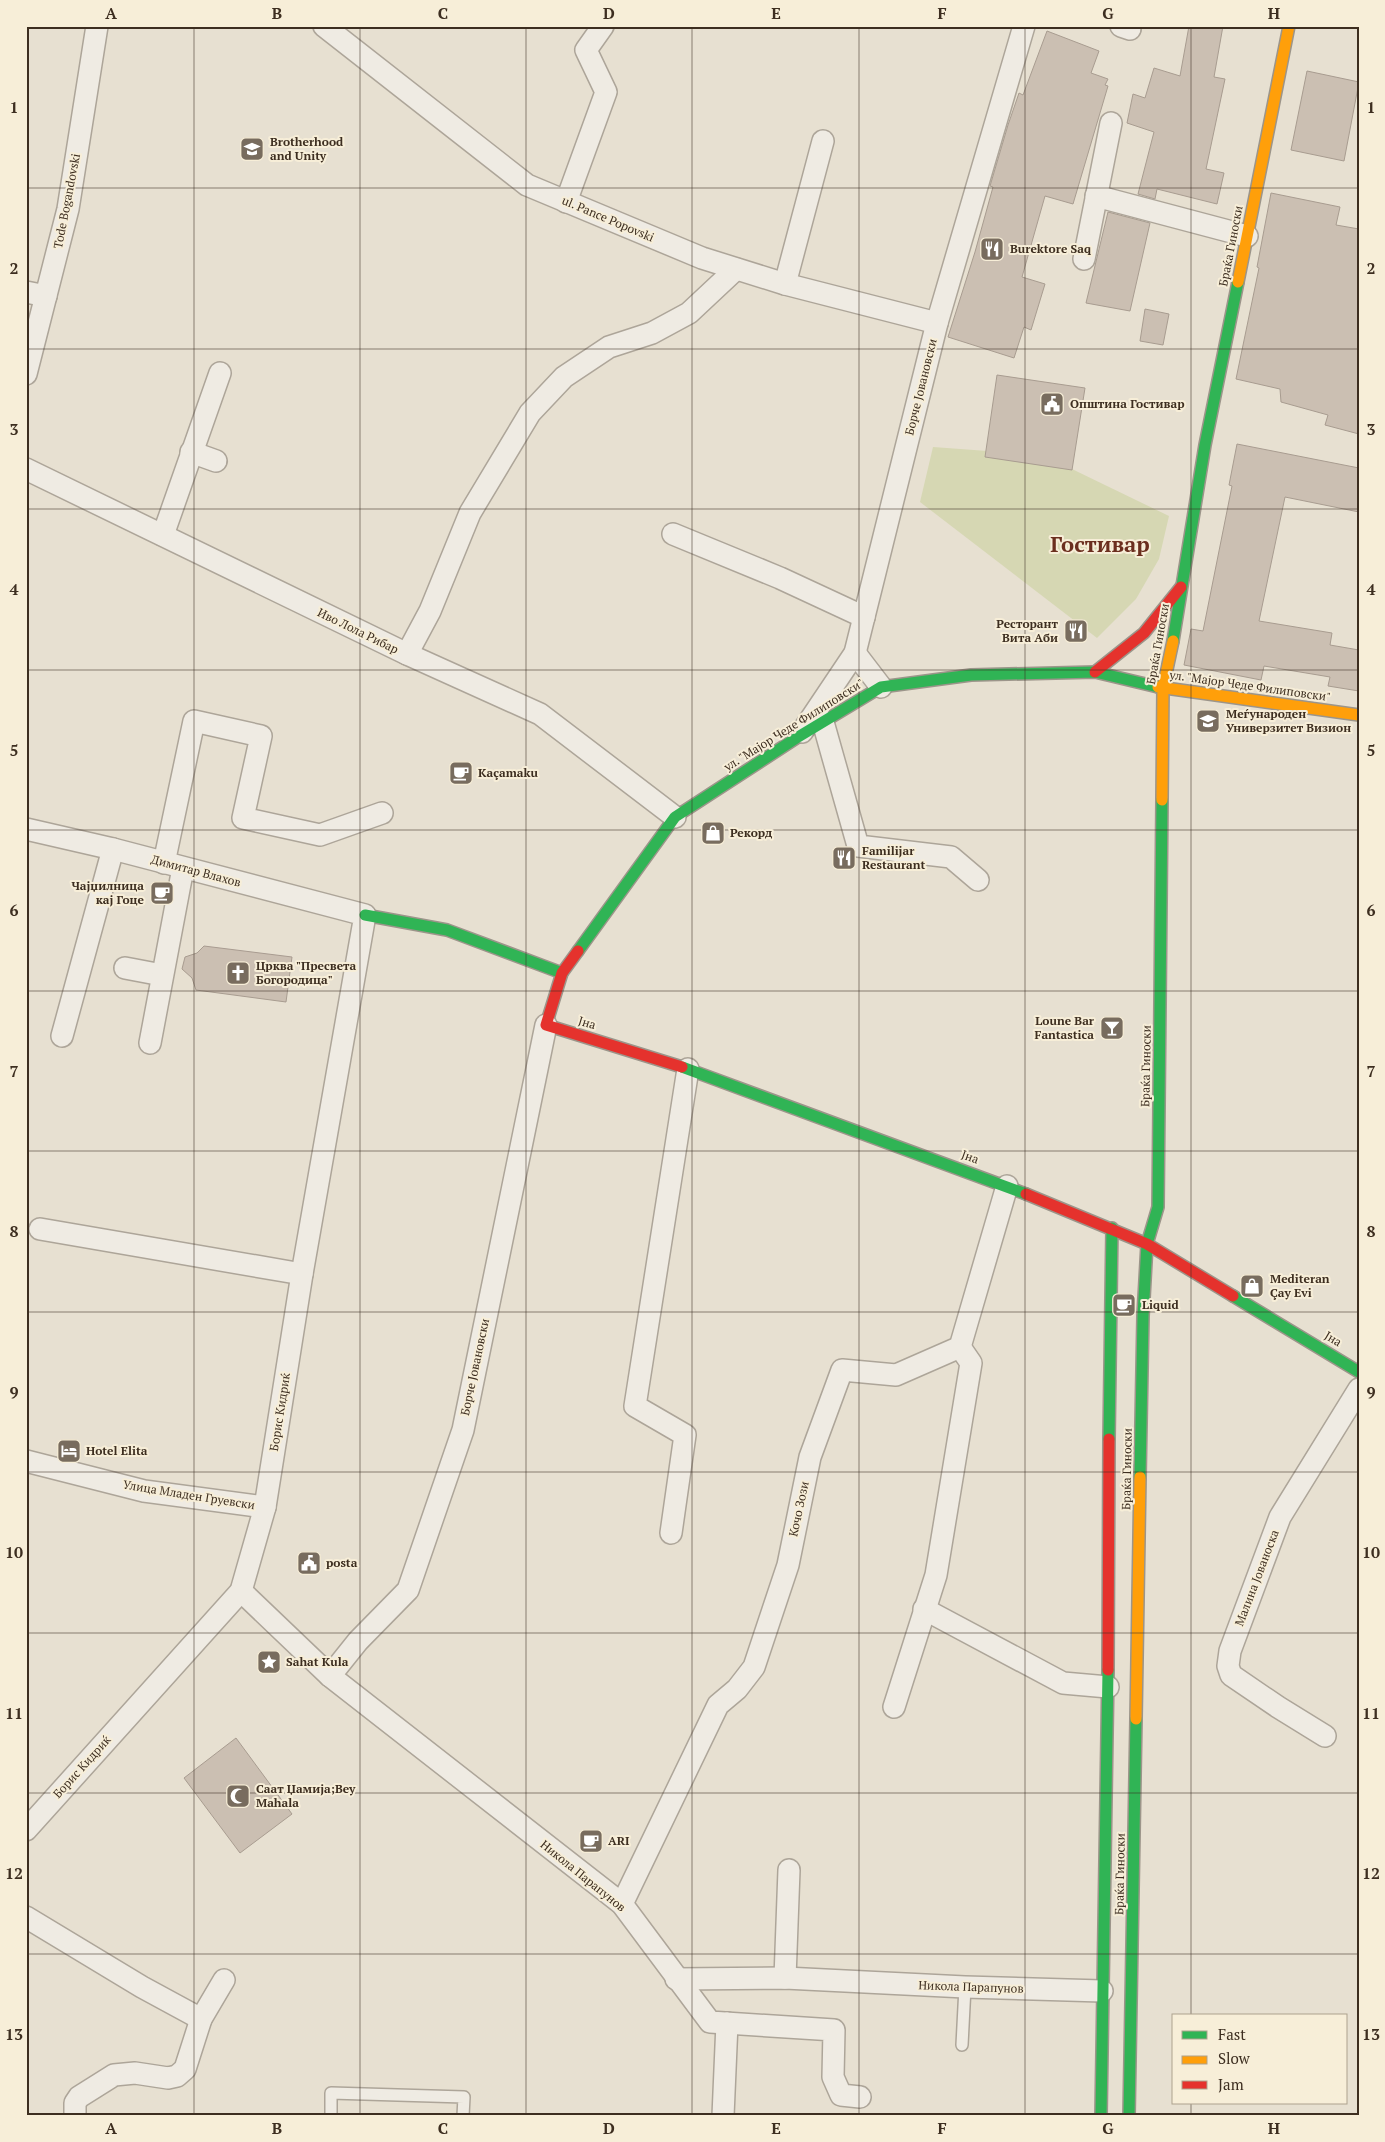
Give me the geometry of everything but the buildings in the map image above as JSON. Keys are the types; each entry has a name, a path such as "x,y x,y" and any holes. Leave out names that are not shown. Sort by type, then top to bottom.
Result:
{"street":[{"name":"Tode Bogandovski","path":"26,374 36,294 68,209 97,26"},
{"name":"ul. Pance Popovski","path":"324,26 527,185 702,258 785,284 937,323"},
{"path":"566,202 606,92 586,50 604,26"},
{"name":"Борче Јовановски","path":"798,738 855,653 937,323 1024,26"},
{"name":"Браќа Гиноски","path":"1130,2116 1143,1316 1147,1244 1158,1207 1163,688 1205,445 1289,26"},
{"path":"1084,259 1111,123"},
{"path":"785,284 824,141"},
{"path":"1096,196 1247,236"},
{"path":"407,654 430,611 470,513 530,413 564,377 609,347 652,332 689,313 736,268"},
{"path":"163,535 220,373"},
{"path":"191,452 216,461"},
{"name":"Иво Лола Рибар","path":"26,469 407,654 540,714 674,818"},
{"path":"673,534 780,578 864,617"},
{"path":"1095,672 1144,633 1182,586"},
{"path":"855,653 881,687"},
{"name":"ул. \"Мајор Чеде Филиповски\"","path":"546,1025 562,974 674,818 881,687 971,675 1095,672 1163,688 1359,715"},
{"path":"150,1043 162,975 173,865 194,721 260,736 243,818 320,835 382,813"},
{"path":"823,722 858,846 951,858 978,880"},
{"name":"Димитар Влахов","path":"26,829 364,915"},
{"path":"62,1036 113,850"},
{"path":"364,915 448,930 562,974"},
{"name":"Борис Кидриќ","path":"26,1830 241,1590 265,1507 302,1274 364,915"},
{"path":"125,968 162,975"},
{"name":"Борче Јовановски","path":"330,1676 358,1641 408,1590 463,1430 546,1025"},
{"name":"Јна","path":"546,1025 688,1069 1007,1186 1112,1228 1147,1244 1357,1366"},
{"path":"671,1533 685,1435 635,1406 688,1069"},
{"path":"894,1707 936,1575 971,1363 960,1347 1007,1186"},
{"name":"Браќа Гиноски","path":"1102,2116 1102,1991 1108,1687 1108,1315 1112,1228"},
{"path":"40,1229 302,1274"},
{"name":"Кочо Зози","path":"622,1904 718,1705 737,1689 754,1667 788,1565 810,1457 842,1370 896,1376 960,1347"},
{"name":"Малина Јованоска","path":"1326,1736 1278,1708 1231,1675 1228,1666 1230,1652 1280,1516 1359,1389"},
{"name":"Улица Младен Груевски","path":"26,1461 144,1491 265,1507"},
{"name":"Никола Парапунов","path":"241,1590 330,1676 622,1904 676,1979 785,1978 965,1987 1102,1991"},
{"path":"924,1609 1063,1684 1108,1687"},
{"path":"785,1978 789,1870"},
{"path":"26,1917 142,1987 201,2019"},
{"path":"676,1979 710,2022 834,2030 833,2077 841,2095 860,2097"},
{"path":"74,2116 76,2103 82,2094 114,2075 135,2073 168,2078 177,2076 185,2069 201,2019 224,1980"},
{"path":"723,2116 727,2024"}],"lane":[{"path":"962,2046 965,1987"},
{"path":"331,2116 331,2093 464,2097 463,2116"}],"green space":[{"path":"933,447 1043,455 1169,516 1159,559 1136,599 1097,638 920,502"}],"traffic: fast":[{"path":"1173,641 1205,445 1238,282"},
{"path":"578,951 675,817 798,737 881,687 971,675 1095,672 1158,687"},
{"path":"1140,1477 1143,1316 1147,1244 1158,1207 1162,800"},
{"path":"365,915 447,930 562,973"},
{"path":"682,1067 1026,1194"},
{"path":"1109,1439 1112,1228"},
{"path":"1233,1296 1359,1372"},
{"path":"1101,2116 1108,1670"},
{"path":"1129,2116 1136,1719"}],"traffic: slow":[{"path":"1238,282 1289,26"},
{"path":"1162,800 1163,688 1173,641"},
{"path":"1158,687 1359,715"},
{"path":"1136,1719 1140,1477"}],"traffic: jam":[{"path":"1095,672 1144,633 1181,587"},
{"path":"578,951 562,973 546,1025 682,1067"},
{"path":"1026,1194 1147,1244 1233,1296"},
{"path":"1108,1670 1109,1439"}],"place":[{"name":"Brotherhood and Unity","path":"252,149"},
{"name":"Burektore Saq","path":"992,249"},
{"name":"Општина Гостивар","path":"1052,404"},
{"name":"Ресторант Вита Аби","path":"1076,631"},
{"name":"Меѓународен Универзитет Визион","path":"1208,721"},
{"name":"Kaçamaku","path":"461,773"},
{"name":"Рекорд","path":"713,833"},
{"name":"Familijar Restaurant","path":"844,858"},
{"name":"Чајџилница кај Гоце","path":"162,893"},
{"name":"Црква \"Пресвета Богородица\"","path":"238,973"},
{"name":"Loune Bar Fantastica","path":"1112,1028"},
{"name":"Mediteran Çay Evi","path":"1252,1286"},
{"name":"Liquid","path":"1124,1305"},
{"name":"Hotel Elita","path":"69,1451"},
{"name":"posta","path":"309,1563"},
{"name":"Sahat Kula","path":"269,1662"},
{"name":"Саат Џамија;Bey Mahala","path":"238,1796"},
{"name":"ARI","path":"591,1841"}],"district":[{"name":"Гостивар","path":"1100,544"}]}
